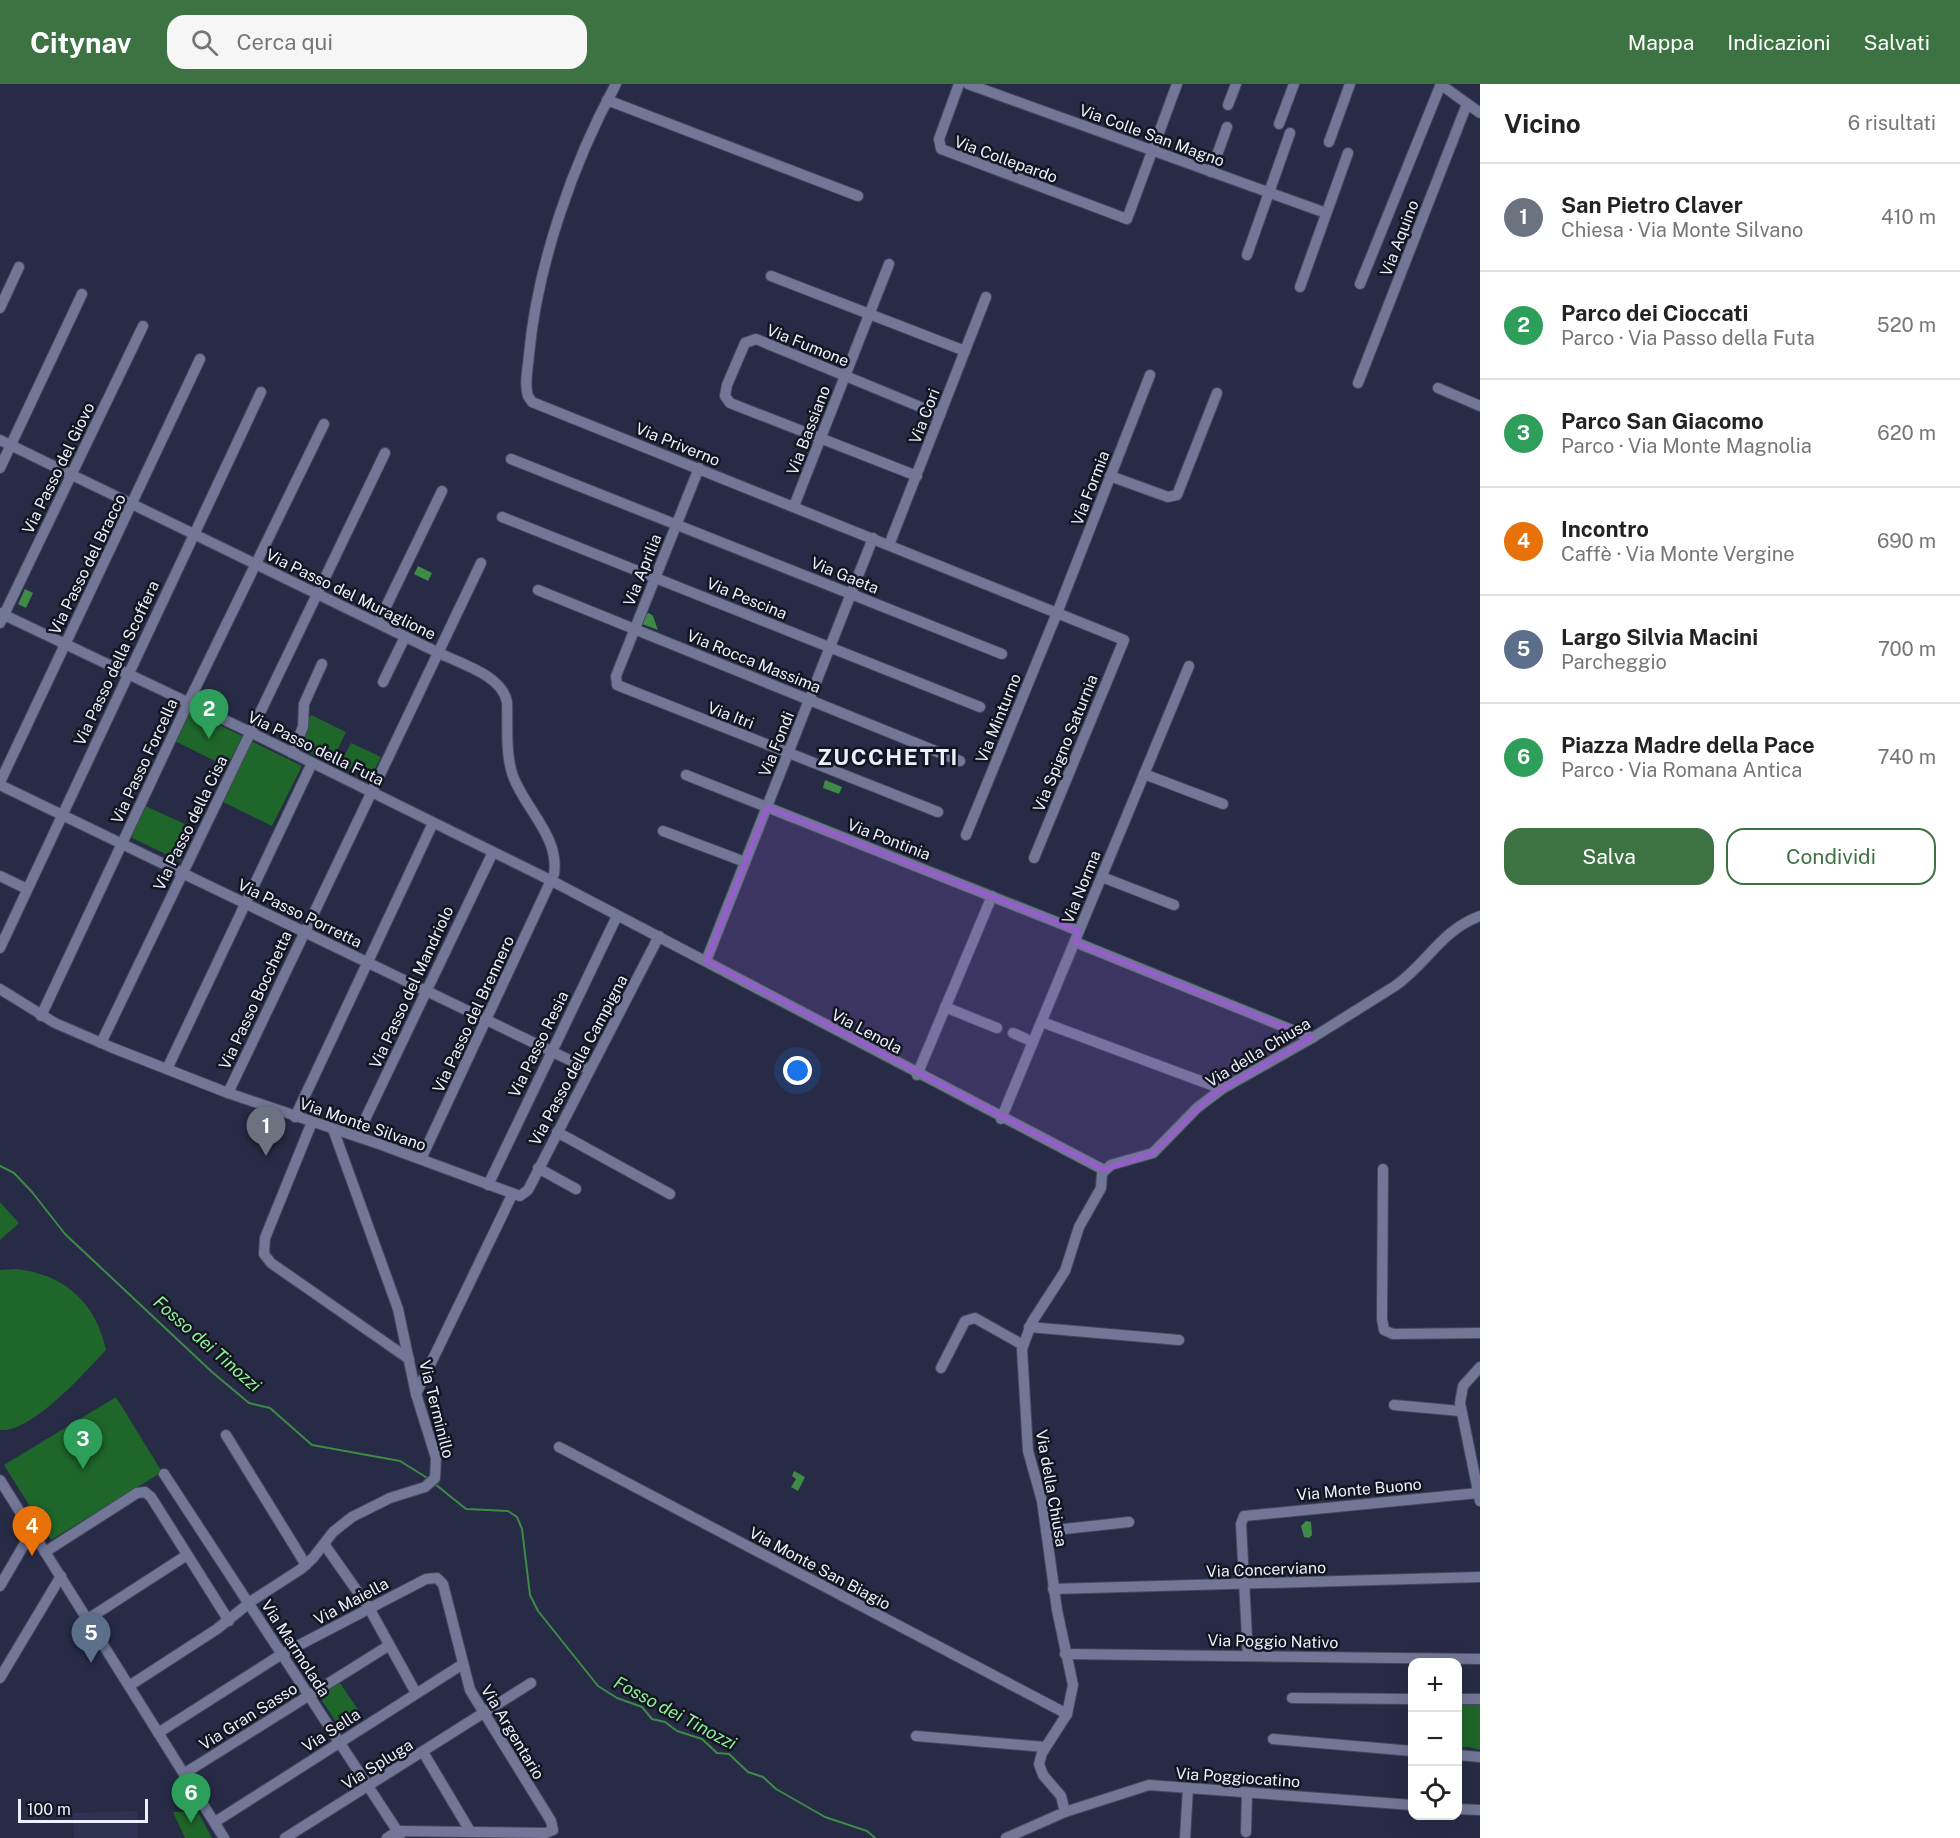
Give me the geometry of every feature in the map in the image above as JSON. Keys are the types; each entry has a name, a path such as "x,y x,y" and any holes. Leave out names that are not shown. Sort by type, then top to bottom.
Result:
{"street":[{"name":"Via Priverno","path":"616,84 581,159 544,266 534,308 527,392 532,402 1124,640"},
{"name":"Via Collepardo","path":"959,84 939,139 941,149 1127,219 1152,151"},
{"name":"Via Colle San Magno","path":"968,84 1326,213"},
{"path":"1152,151 1177,84"},
{"path":"1228,105 1236,84"},
{"path":"1279,124 1294,84"},
{"path":"1329,142 1350,84"},
{"path":"1360,284 1441,84 1480,113"},
{"path":"607,100 858,196"},
{"name":"Via Aquino","path":"1358,383 1467,104"},
{"path":"1211,172 1227,127"},
{"path":"1247,255 1290,133"},
{"path":"1300,287 1348,153"},
{"name":"Via Bassiano","path":"794,507 890,264"},
{"path":"0,308 20,267"},
{"path":"771,276 965,351"},
{"path":"0,468 82,294"},
{"name":"Via Cori","path":"889,545 986,297"},
{"name":"Via Passo del Giovo","path":"1,617 143,326"},
{"name":"Via Fumone","path":"917,476 729,402 726,396 729,382 745,343 753,339 940,415"},
{"name":"Via Passo del Bracco","path":"0,783 200,359"},
{"name":"Via Formia","path":"1057,613 1150,375"},
{"path":"1438,388 1480,406"},
{"name":"Via Passo della Scoffera","path":"0,948 261,392"},
{"path":"1110,476 1165,496 1177,495 1217,393"},
{"name":"Via Passo Forcella","path":"41,1016 188,703 324,424"},
{"name":"Via Passo del Muraglione","path":"0,440 493,680 504,692 507,702 512,771 552,846 555,862 552,881"},
{"name":"Via Passo della Cisa","path":"101,1043 250,732 319,595 385,453"},
{"name":"Via Gaeta","path":"511,459 1002,654"},
{"name":"Via Aprilia","path":"616,683 699,468"},
{"path":"378,623 442,491"},
{"name":"Via Pescina","path":"502,517 980,707"},
{"name":"Via Fondi","path":"706,960 873,538"},
{"name":"Via Passo Bocchetta","path":"228,1093 481,563"},
{"name":"Via Rocca Massima","path":"538,590 960,760"},
{"name":"Via Minturno","path":"966,835 1057,613"},
{"name":"Via Passo della Futa","path":"1,617 66,644 250,732 552,881 617,916"},
{"path":"383,682 405,637"},
{"name":"Via Spigno Saturnia","path":"1034,858 1124,640"},
{"path":"292,753 303,728 304,702 322,664"},
{"name":"Via Norma","path":"1002,1119 1189,666"},
{"name":"Via Itri","path":"616,683 621,688 938,812"},
{"path":"167,1069 312,763"},
{"path":"1144,774 1223,804"},
{"name":"Via Pontinia","path":"686,775 1079,931"},
{"name":"Via Passo Porretta","path":"0,783 586,1068"},
{"path":"295,1117 433,823"},
{"path":"663,831 745,862"},
{"name":"Via Passo del Mandriolo","path":"357,1136 493,852"},
{"path":"0,876 27,889"},
{"path":"1102,877 1174,905"},
{"name":"Via Passo del Brennero","path":"421,1159 552,881"},
{"path":"917,1075 992,896"},
{"name":"Via Lenola","path":"617,916 706,960 917,1075 1104,1170"},
{"name":"Via Passo Resia","path":"488,1185 617,916"},
{"name":"Via della Chiusa","path":"1045,1748 1067,1714 1073,1685 1053,1589 1040,1491 1028,1451 1023,1345 1029,1327 1062,1279 1077,1232 1100,1191 1104,1170 1113,1164 1156,1151 1193,1112 1222,1089 1312,1038 1402,980 1445,936 1462,923 1480,916"},
{"name":"Via Passo della Campigna","path":"416,1394 517,1195 538,1168 659,936"},
{"path":"1075,942 1312,1038"},
{"name":"Via Monte Silvano","path":"0,989 41,1016 101,1043 228,1093 357,1136 517,1195"},
{"path":"945,1007 997,1028"},
{"path":"1042,1022 1222,1089"},
{"path":"1013,1033 1034,1042"},
{"path":"312,1122 265,1238 264,1254 271,1263 409,1359"},
{"name":"Via Terminillo","path":"129,1686 229,1621 249,1603 306,1565 336,1529 360,1512 432,1482 436,1458 416,1394 396,1303 333,1129"},
{"path":"557,1132 670,1194"},
{"path":"538,1168 576,1189"},
{"path":"1383,1169 1382,1319 1384,1330 1394,1334 1480,1333"},
{"path":"940,1368 965,1321 970,1318 975,1318 1023,1345"},
{"path":"1029,1327 1179,1340"},
{"path":"1479,1497 1460,1411 1462,1388 1480,1367"},
{"path":"1394,1405 1460,1411"},
{"path":"226,1435 306,1565"},
{"name":"Via Monte San Biagio","path":"559,1448 1067,1714"},
{"name":"Via Marmolada","path":"164,1474 400,1835"},
{"path":"0,1480 216,1824 222,1838"},
{"path":"45,1552 143,1492 150,1495 229,1621"},
{"name":"Via Monte Buono","path":"1245,1585 1243,1517 1251,1513 1479,1497"},
{"path":"1046,1531 1129,1522"},
{"path":"0,1586 32,1531"},
{"path":"324,1544 369,1608 416,1693"},
{"path":"88,1619 187,1555"},
{"path":"0,1678 60,1576"},
{"name":"Via Concerviano","path":"1053,1589 1480,1577"},
{"name":"Via Maiella","path":"158,1733 282,1654 428,1578 437,1578"},
{"name":"Via Argentario","path":"437,1578 443,1584 470,1690 550,1821 553,1830 546,1833 470,1832"},
{"path":"1245,1585 1248,1656"},
{"name":"Via Gran Sasso","path":"184,1773 388,1646"},
{"name":"Via Poggio Nativo","path":"1065,1654 1480,1659"},
{"name":"Via Sella","path":"216,1824 463,1664"},
{"name":"Via Spluga","path":"285,1838 531,1683"},
{"path":"1293,1698 1408,1699"},
{"path":"1462,1699 1480,1699"},
{"path":"916,1736 1045,1748 1039,1766 1047,1780 1061,1796 1065,1812 1006,1838"},
{"path":"1274,1739 1408,1751"},
{"path":"387,1838 400,1835 470,1832 423,1752"},
{"path":"1462,1755 1480,1757"},
{"name":"Via Poggiocatino","path":"1065,1812 1145,1786 1408,1805"},
{"path":"1185,1838 1188,1788"},
{"path":"1246,1832 1247,1793"},
{"path":"1462,1809 1480,1810"},
{"path":"1022,1832 1033,1838"}],"highlighted area":[{"path":"767,807 1079,931 1075,942 1312,1038 1214,1094 1153,1153 1104,1170 706,961"}],"shaded area":[{"path":"418,566 432,573 428,581 414,574"},
{"path":"25,589 33,593 26,608 18,604"},
{"path":"649,613 653,616 658,630 642,624 645,614"},
{"path":"190,711 242,736 227,767 175,741"},
{"path":"311,715 346,732 331,763 296,746"},
{"path":"251,741 302,766 272,826 221,801"},
{"path":"351,743 381,757 370,778 340,764"},
{"path":"825,780 842,787 839,794 823,788"},
{"path":"143,805 196,829 180,861 128,836"},
{"path":"0,1202 19,1223 0,1240"},
{"path":"16,1269 49,1277 76,1294 95,1318 106,1350 72,1386 42,1412 13,1428 0,1430 0,1270"},
{"path":"116,1397 162,1472 51,1540 4,1465"},
{"path":"794,1471 805,1477 798,1491 791,1487 796,1479 792,1476"},
{"path":"1306,1521 1311,1522 1312,1535 1309,1538 1304,1537 1301,1526"},
{"path":"338,1680 363,1717 342,1731 317,1693"},
{"path":"1462,1701 1480,1701 1480,1750 1462,1748"},
{"path":"137,1811 138,1838 74,1838 73,1813"},
{"path":"173,1812 198,1812 212,1838 185,1838"}],"waterway":[{"name":"Fosso dei Tinozzi","path":"0,1166 14,1173 65,1234 212,1372 249,1403 270,1408 312,1445 400,1461 429,1479"},
{"name":"Fosso dei Tinozzi","path":"435,1484 466,1509 508,1511 517,1517 522,1529 530,1595 538,1611 598,1686 617,1698 642,1707 652,1719 665,1722 677,1731 702,1739 717,1753 729,1754 748,1772 763,1777 776,1789 825,1817 867,1831 875,1838"}],"place":[{"name":"Parco dei Cioccati","path":"209,739"},
{"name":"San Pietro Claver","path":"266,1156"},
{"name":"Parco San Giacomo","path":"83,1469"},
{"name":"Incontro","path":"32,1556"},
{"name":"Largo Silvia Macini","path":"91,1663"},
{"name":"Piazza Madre della Pace","path":"191,1823"}],"district":[{"name":"ZUCCHETTI","path":"888,757"}]}
